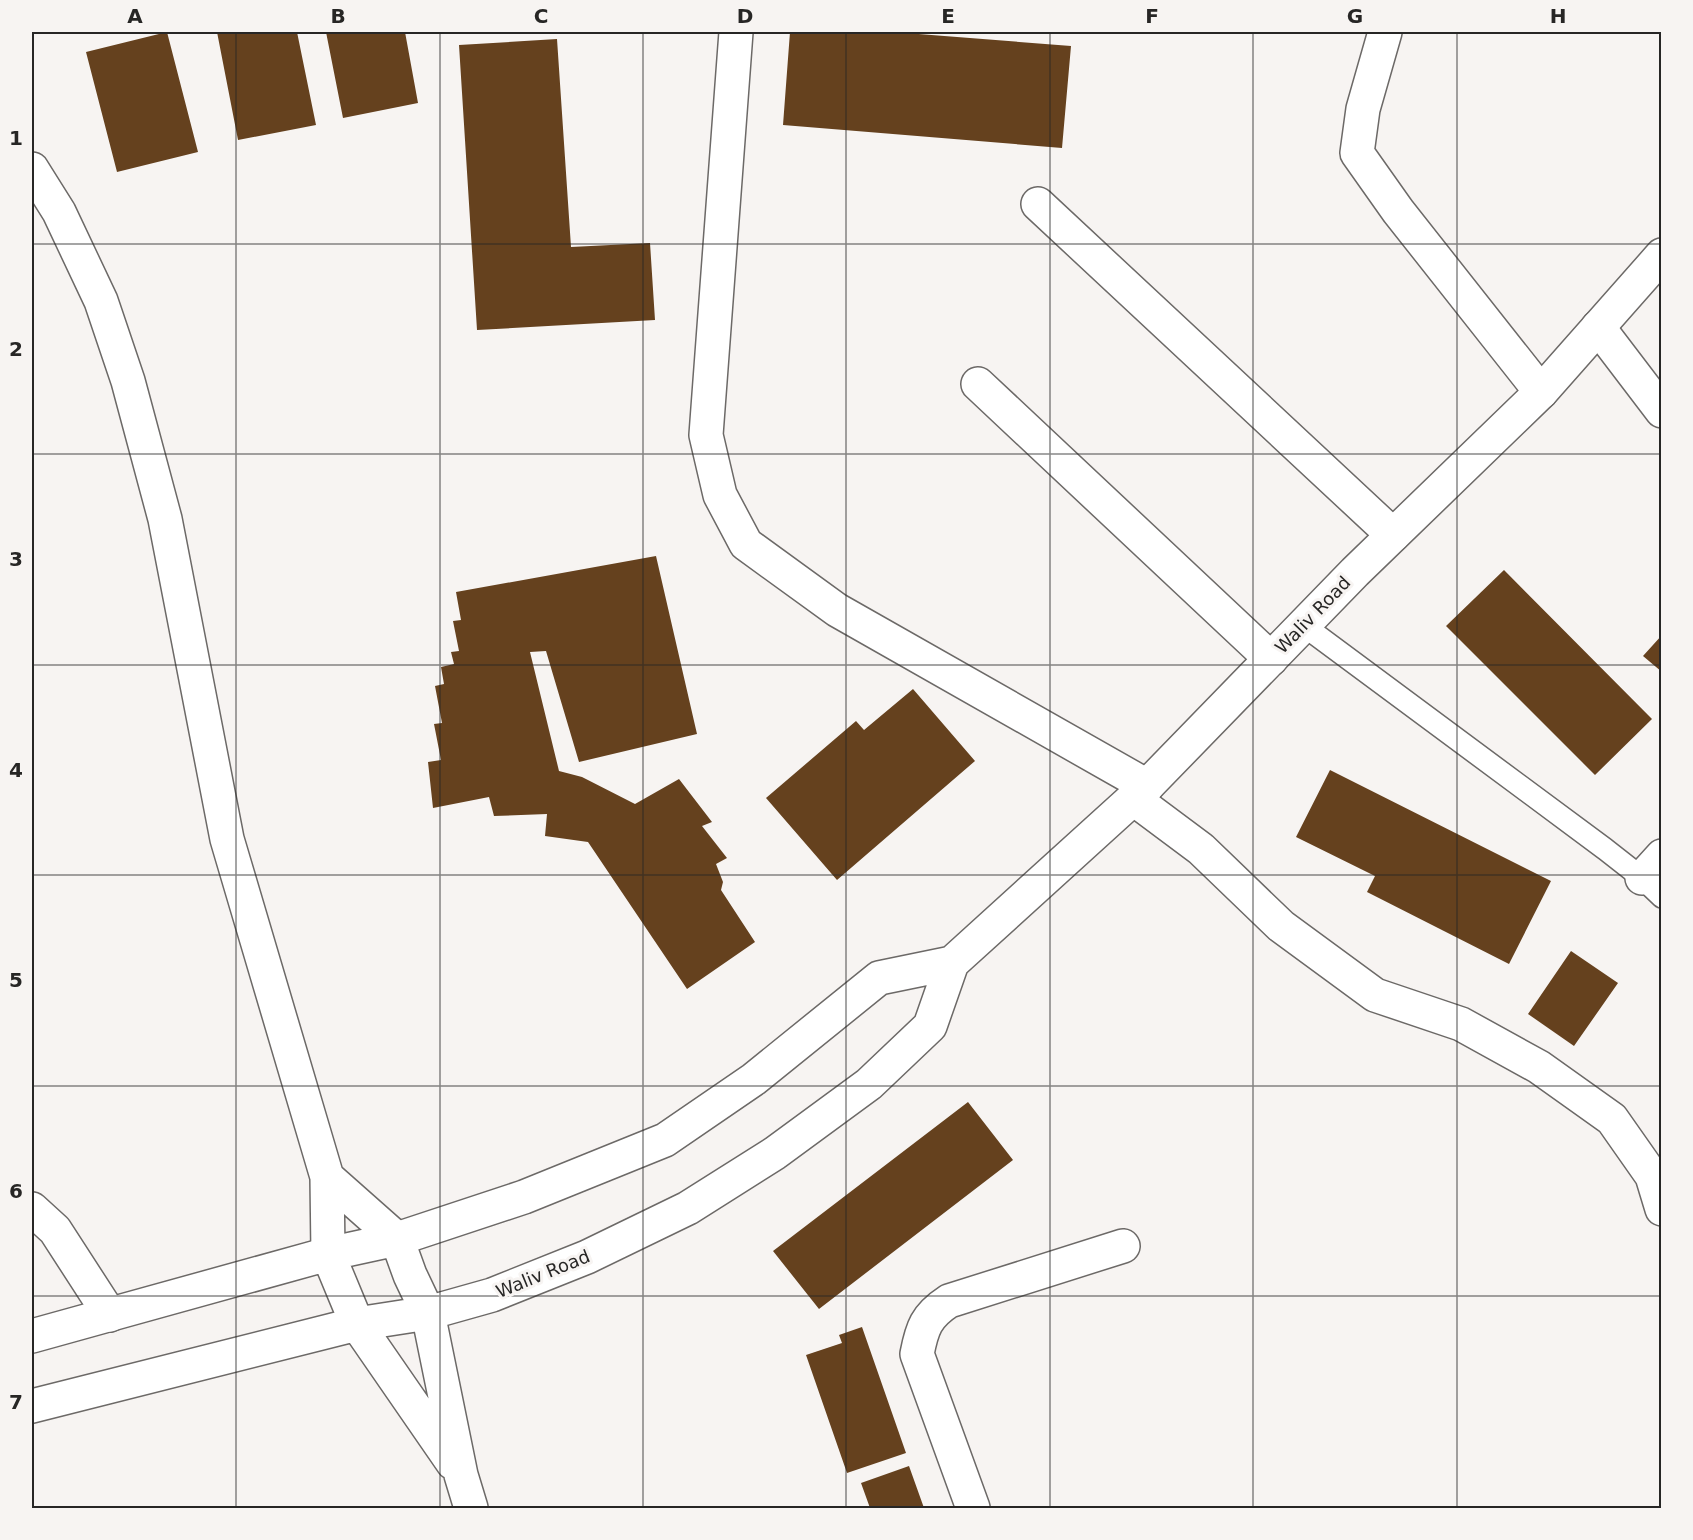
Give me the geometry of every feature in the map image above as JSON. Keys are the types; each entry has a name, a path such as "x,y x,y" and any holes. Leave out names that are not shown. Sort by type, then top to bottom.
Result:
{"street":[{"path":"736,32 706,435 720,495 746,544 837,610 1140,792 1281,926 1375,995 1461,1024 1539,1067 1612,1119 1652,1176 1662,1209"},
{"path":"1385,32 1363,110 1357,153 1398,212 1541,392"},
{"path":"32,169 59,212 101,301 128,381 165,519 227,839 327,1177 328,1254 357,1324 461,1475"},
{"path":"1038,204 1393,535"},
{"name":"Waliv Road","path":"32,1406 357,1324 428,1313 492,1295 587,1257 688,1208 775,1153 869,1084 930,1026 952,963 1140,792 1393,535 1541,392 1662,255"},
{"path":"1598,327 1662,411"},
{"path":"978,384 1271,659"},
{"path":"32,1336 328,1254 397,1239 525,1197 665,1140 754,1079 879,978 952,963"},
{"path":"327,1177 397,1239 410,1275 428,1313 461,1475 471,1509"},
{"path":"32,1209 55,1230 110,1315"},
{"path":"973,1509 917,1354 921,1330 934,1311 949,1301 1123,1246"}],"lane":[{"path":"1303,625 1655,877"}],"building":[{"path":"167,32 198,152 117,172 86,52"},
{"path":"217,32 297,32 316,125 238,140"},
{"path":"326,32 405,32 418,103 343,118"},
{"path":"790,32 893,32 1071,46 1062,148 783,125"},
{"path":"557,39 571,247 650,243 655,320 477,330 459,45"},
{"path":"656,556 697,734 579,762 546,651 530,652 559,771 582,777 635,804 679,779 712,822 702,826 727,858 716,864 723,882 721,890 755,942 687,989 588,842 545,836 547,814 494,816 489,797 433,808 428,762 441,760 434,724 442,723 435,686 444,684 441,667 454,664 451,652 459,651 453,621 461,620 456,592"},
{"path":"1504,570 1652,719 1595,775 1446,626"},
{"path":"1662,635 1662,672 1643,656"},
{"path":"913,689 975,761 837,880 766,798 856,721 864,730"},
{"path":"1330,770 1551,881 1509,964 1367,892 1375,876 1296,837"},
{"path":"1571,951 1618,983 1574,1046 1528,1014"},
{"path":"968,1102 1013,1160 819,1309 773,1251"},
{"path":"862,1327 906,1453 847,1473 806,1355 842,1343 839,1335"},
{"path":"909,1466 924,1508 870,1508 861,1483"}]}
